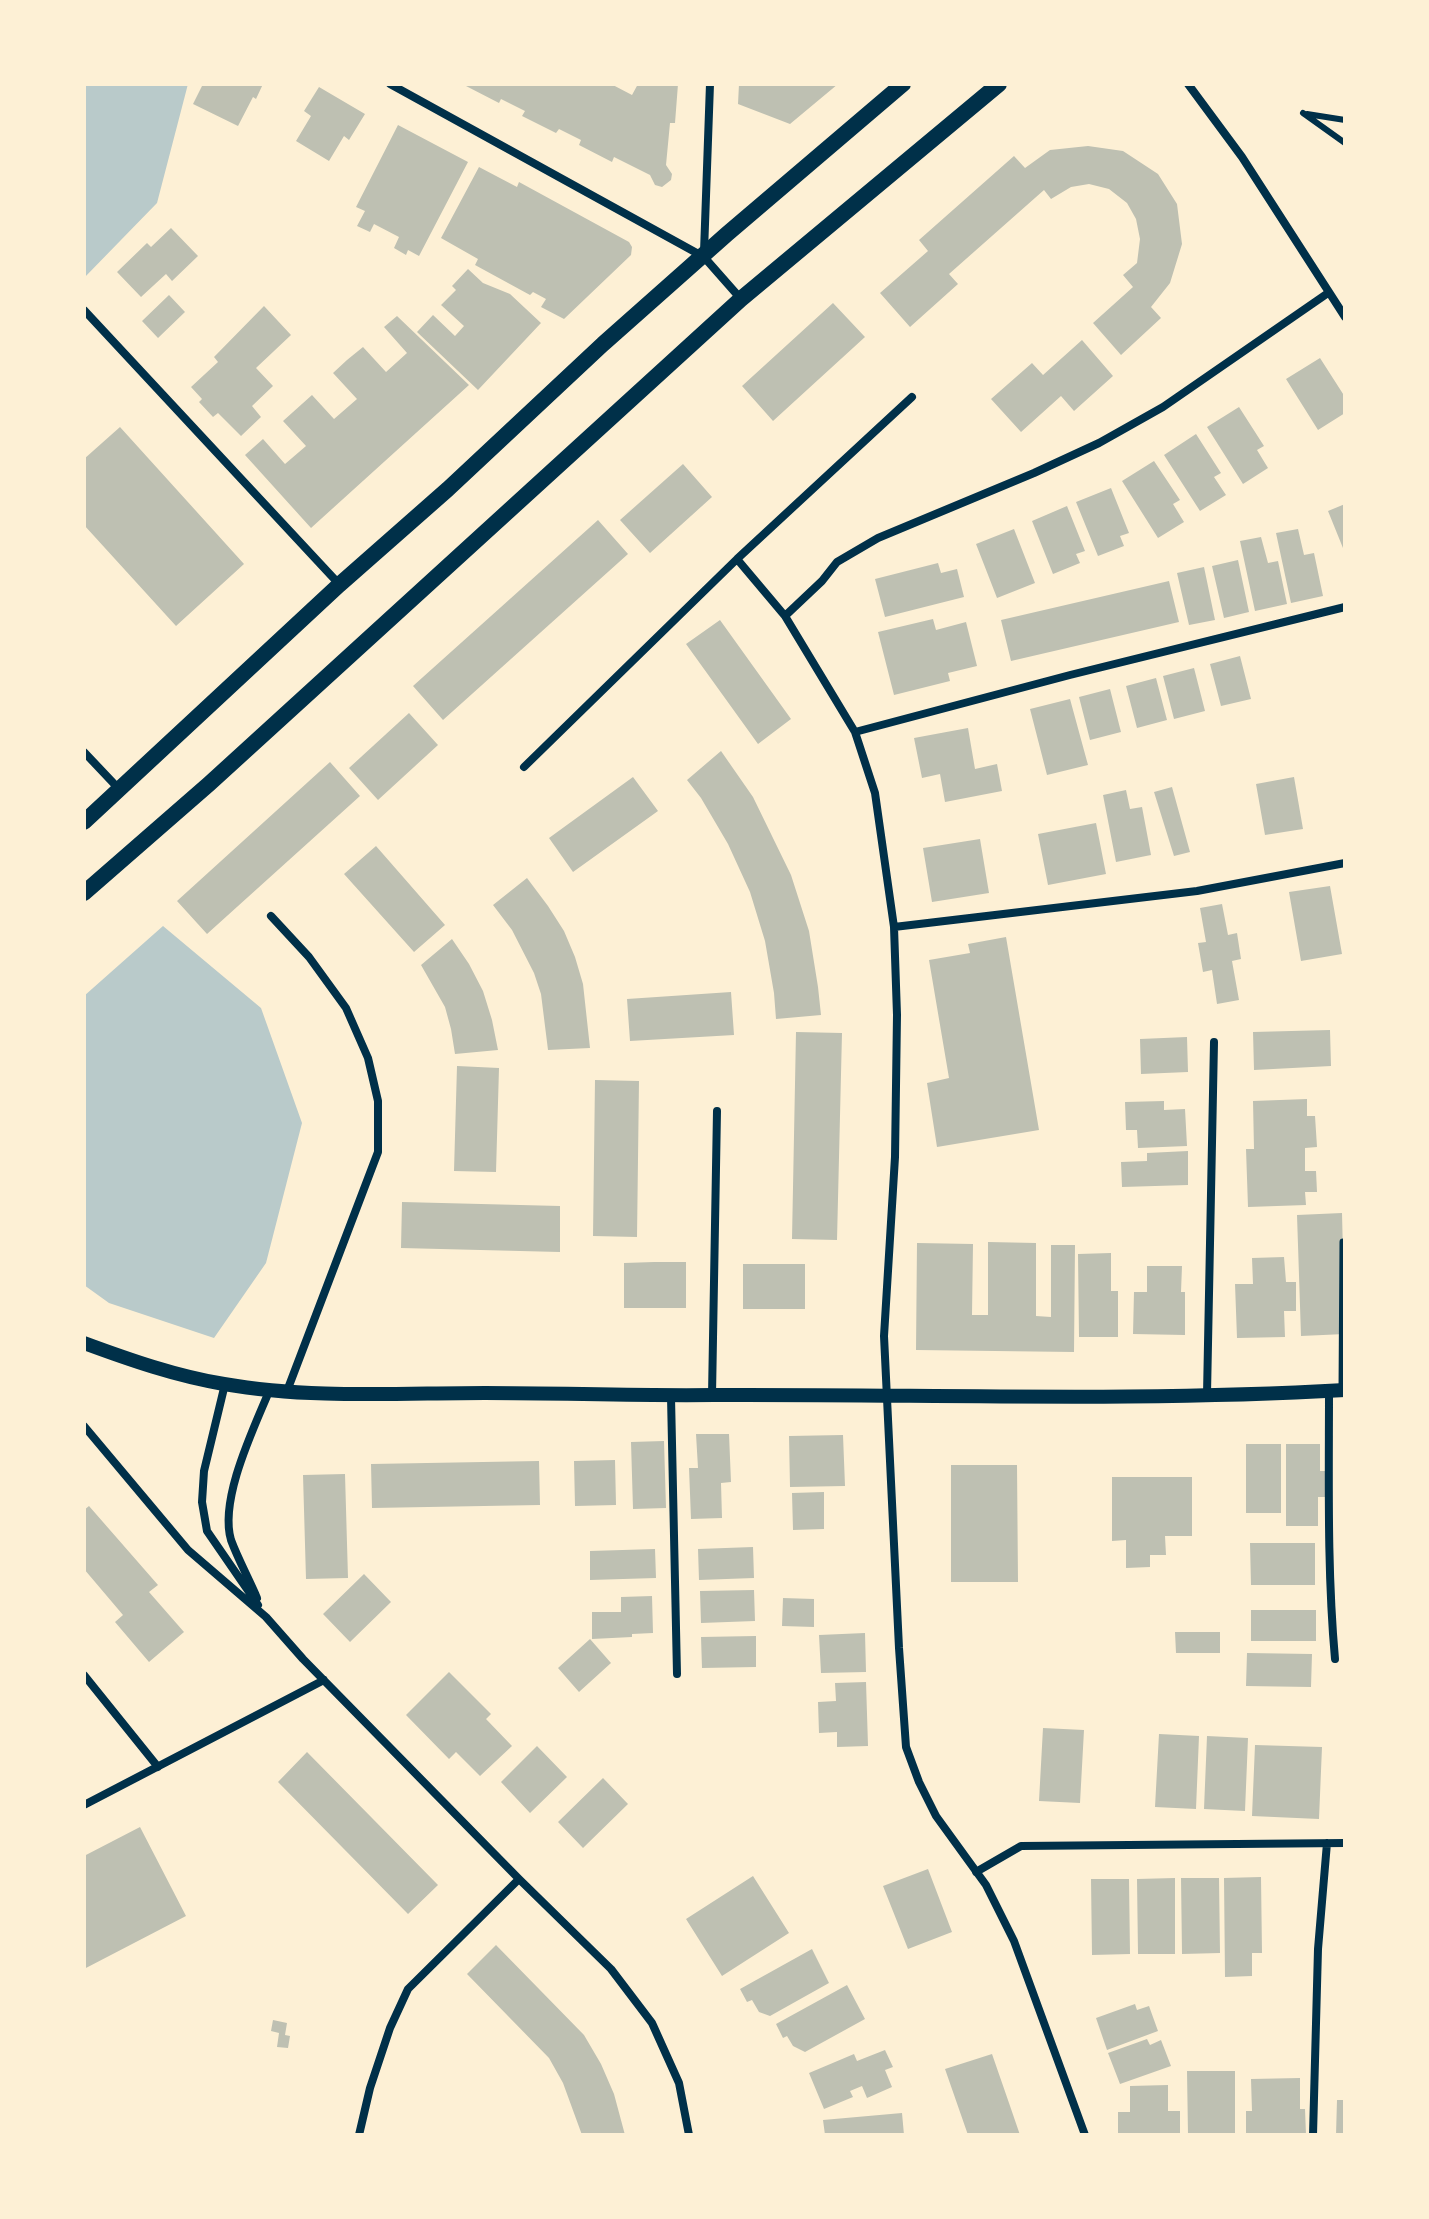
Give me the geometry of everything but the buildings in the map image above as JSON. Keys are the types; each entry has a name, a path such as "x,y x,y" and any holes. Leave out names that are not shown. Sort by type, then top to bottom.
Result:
{"main road":[{"path":"84,822 603,344 903,84"},
{"path":"84,893 209,784 741,299 999,84"}],"street":[{"path":"390,84 704,257 741,299"},
{"path":"704,257 710,84"},
{"path":"1188,84 1242,157 1345,317"},
{"path":"785,616 837,562 878,538 1099,443 1163,407 1328,293"},
{"path":"84,310 339,585"},
{"path":"524,767 737,559 912,397"},
{"path":"737,559 785,616 855,732 875,793 894,927 897,1031 895,1157 884,1336 906,1747 936,1816 986,1885 1014,1941 1085,2135"},
{"path":"855,732 1345,607"},
{"path":"84,752 120,790"},
{"path":"894,927 1197,891 1345,863"},
{"path":"271,916 309,957 346,1008 368,1058 378,1101 378,1152 287,1391"},
{"path":"1207,1394 1214,1042"},
{"path":"712,1395 717,1111"},
{"path":"1335,1659 1329,1514 1339,1390 1343,1242"},
{"path":"84,1343 137,1363 225,1384 287,1391 671,1397 1207,1394 1339,1390"},
{"path":"225,1384 204,1471 202,1502 207,1531 266,1617"},
{"path":"266,1617 230,1538 230,1504 239,1465 270,1389"},
{"path":"671,1397 677,1674"},
{"path":"84,1426 188,1550 266,1617 519,1879 611,1969 652,2023 679,2083 689,2135"},
{"path":"84,1675 158,1767"},
{"path":"84,1805 324,1680"},
{"path":"1313,2135 1318,1949 1327,1843"},
{"path":"976,1872 1021,1846 1345,1843"},
{"path":"359,2135 390,2028 408,1989 519,1879"}],"lane":[{"path":"1345,120 1303,113 1345,143"}],"shaded area":[{"path":"84,84 188,84 157,203 84,278"},
{"path":"163,926 261,1008 302,1123 266,1263 214,1338 109,1303 84,1285 84,996"}]}
